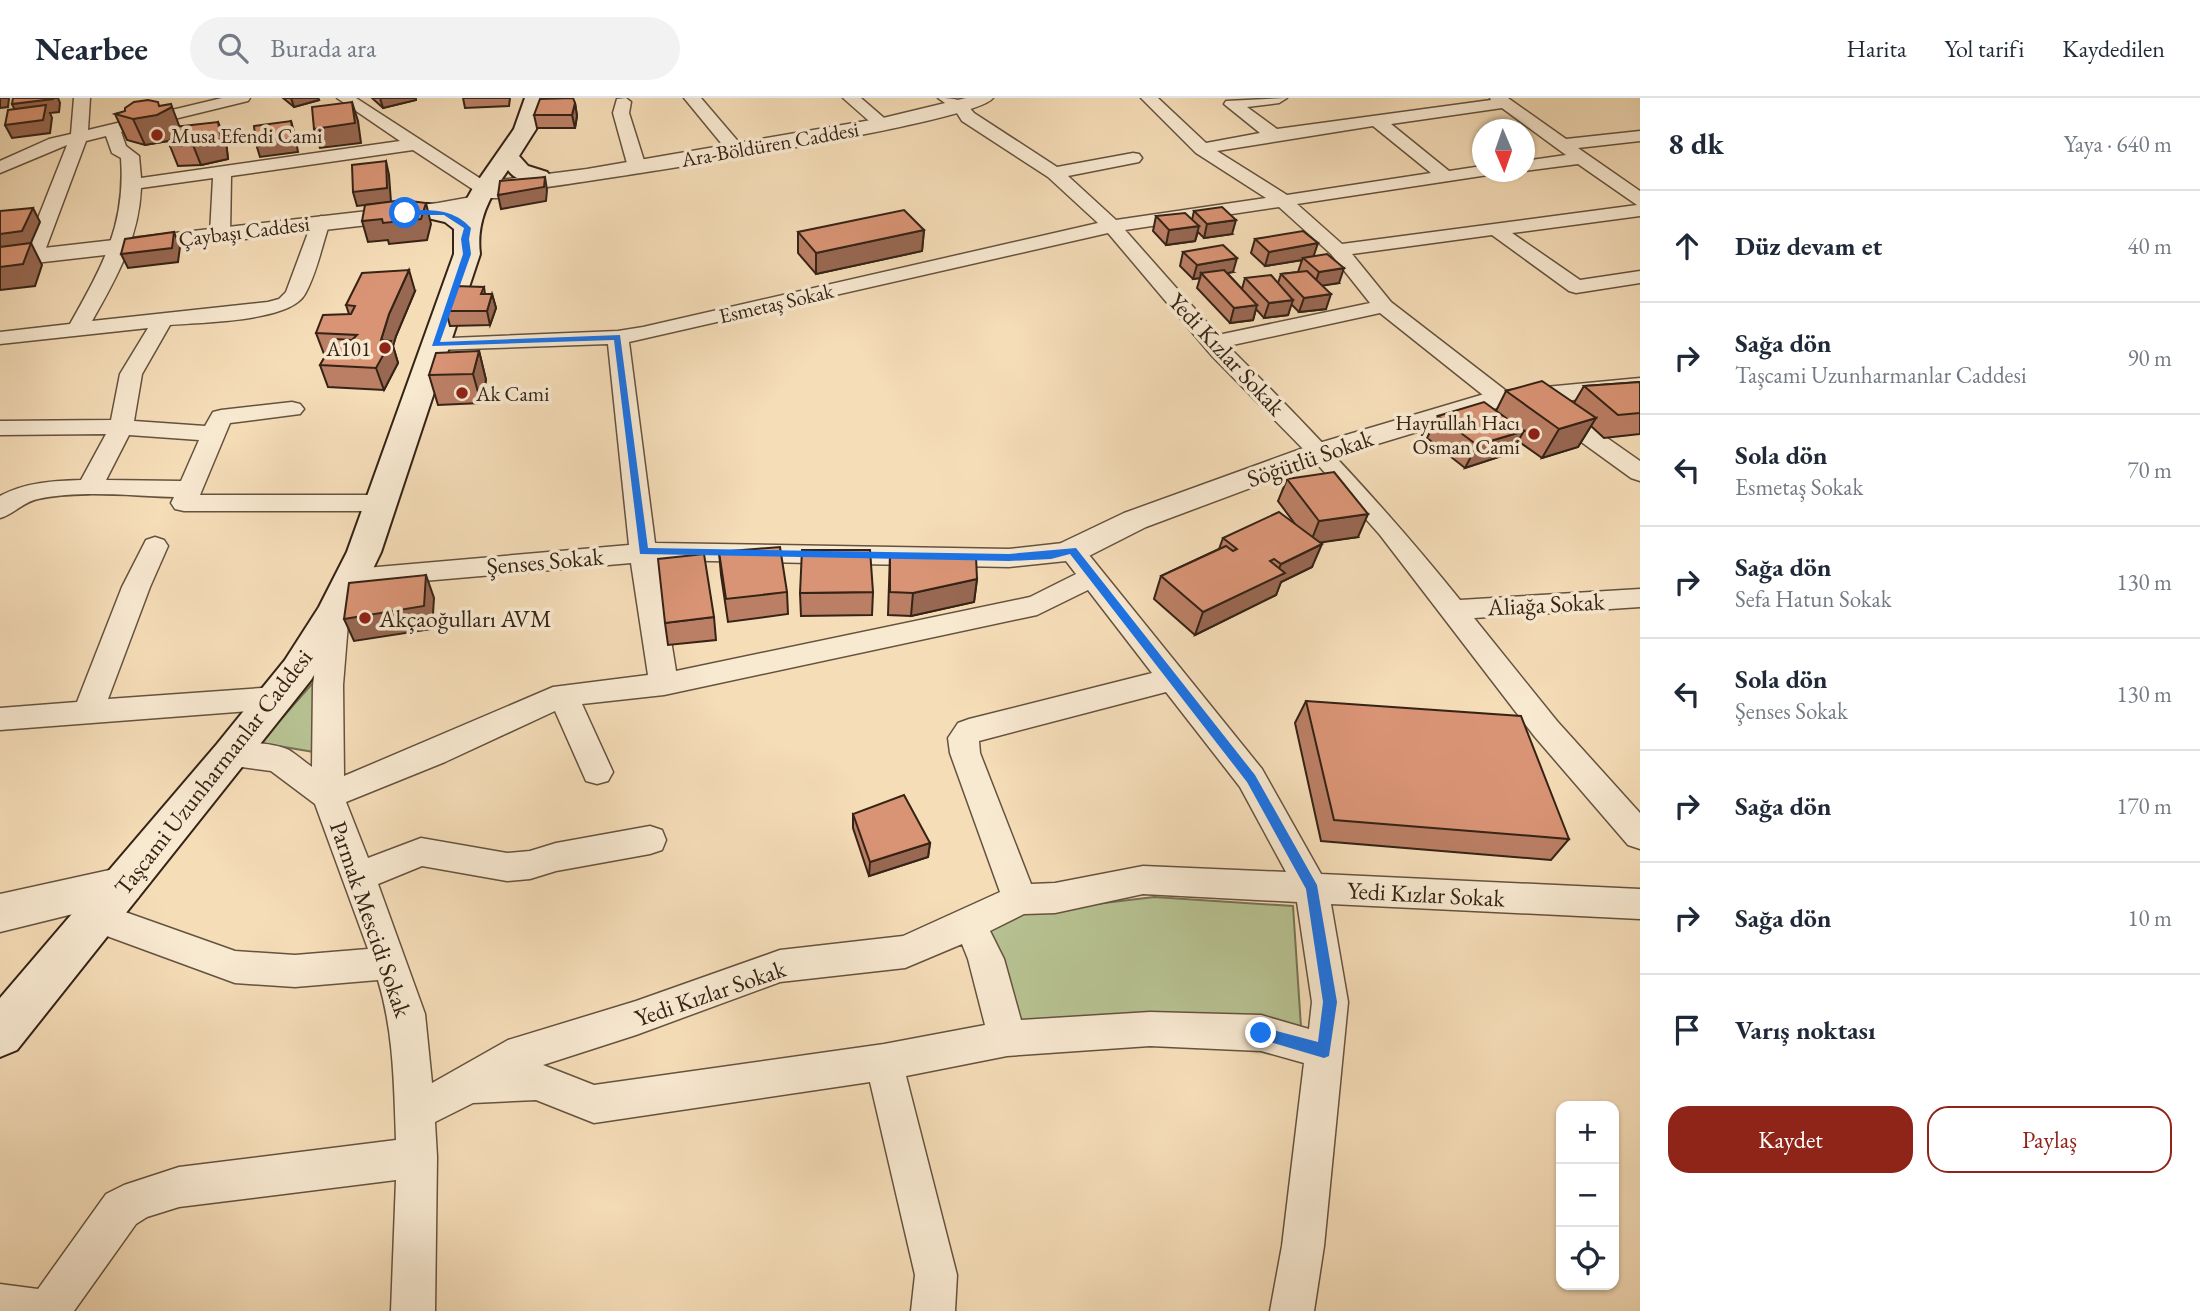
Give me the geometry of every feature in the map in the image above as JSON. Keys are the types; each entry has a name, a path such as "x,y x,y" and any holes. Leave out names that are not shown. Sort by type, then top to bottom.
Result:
{"main road":[{"path":"492,187 525,142 535,98"},
{"path":"492,187 526,129"},
{"path":"492,187 520,172 539,177"},
{"name":"Taşcami Uzunharmanlar Caddesi","path":"0,1034 231,755 276,698 335,611 354,578 435,344 467,241 476,242 492,187"},
{"path":"416,212 453,216 467,241"}],"street":[{"path":"33,256 79,137 82,98"},
{"path":"0,168 55,143 242,98"},
{"path":"345,98 492,187"},
{"path":"692,98 736,150"},
{"path":"851,98 883,124"},
{"path":"1149,98 1202,149 1280,200 1338,250 1384,306 1501,398"},
{"path":"1274,135 1232,104 1279,98"},
{"name":"Ara-Böldüren Caddesi","path":"492,187 637,167 883,124 964,101"},
{"name":"Yedi Kızlar Sokak","path":"964,101 968,117 1054,173 1112,226 1213,343 1320,452 1389,529 1546,729 1640,835"},
{"path":"1202,149 1274,135 1501,101 1640,200"},
{"path":"623,102 621,113 637,167"},
{"path":"1376,120 1445,176"},
{"path":"78,328 123,245 134,184 130,156 118,149 112,129"},
{"path":"1563,144 1640,136"},
{"path":"134,184 418,144"},
{"path":"1054,173 1133,158"},
{"path":"1535,164 1580,158"},
{"name":"Ara-Böldüren Caddesi","path":"539,177 637,167"},
{"path":"220,234 222,172"},
{"name":"Esmetaş Sokak","path":"435,344 618,337 1112,226 1472,172"},
{"name":"Çaybaşı Caddesi","path":"0,260 416,212 492,187"},
{"path":"1338,250 1640,210"},
{"path":"0,338 271,308 286,303 295,294 321,222"},
{"path":"1494,229 1576,287 1640,277"},
{"path":"1213,343 1384,306"},
{"path":"90,488 121,427 131,374 163,320"},
{"path":"618,337 643,552 664,684"},
{"name":"Söğütlü Sokak","path":"1082,564 1135,520 1320,452 1501,398 1640,386"},
{"path":"1533,397 1640,473"},
{"path":"292,409 221,417 184,503 380,503"},
{"path":"0,428 121,427 214,434"},
{"path":"0,510 9,500 24,492 90,488 190,489"},
{"path":"88,713 136,587 155,546"},
{"name":"Şenses Sokak","path":"354,578 643,552 1009,558 1051,555 1082,564"},
{"path":"231,755 278,760 328,796 434,753 563,695 664,684 1037,605 1082,564 1251,778 1312,889 1330,1002 1303,1246 1292,1311"},
{"name":"Aliağa Sokak","path":"1452,610 1640,598"},
{"name":"Parmak Mescidi Sokak","path":"335,611 328,685 328,796 360,876 407,1014 417,1157 413,1311"},
{"path":"1020,899 965,753 962,738 970,732 1173,679"},
{"path":"563,695 597,772"},
{"path":"0,719 276,698"},
{"path":"360,876 421,852 507,867 530,865 556,857 650,840"},
{"name":"Yedi Kızlar Sokak","path":"415,1111 470,1084 508,1058 636,1018 780,966 905,952 971,924 1020,899 1055,898 1143,880 1640,904"},
{"path":"0,913 123,885"},
{"path":"97,917 235,967 295,971 391,962"},
{"path":"971,924 986,959 1007,1038"},
{"path":"470,1084 536,1081 594,1104 884,1062 1007,1038 1150,1030 1261,1033 1324,1051"},
{"path":"884,1062 936,1275 933,1311"},
{"path":"48,1311 121,1209 138,1199 179,1187 417,1157"},
{"path":"0,1306 40,1311"}],"green space":[{"path":"318,677 314,752 260,743"},
{"path":"1154,897 1293,906 1301,1027 1015,1029 989,929 1029,912"}],"building":[{"path":"13,98 53,98 53,99 12,104"},
{"path":"573,98 575,103 572,115 534,115 540,99"},
{"path":"134,102 158,102 159,106 171,104 172,107 157,115 133,119 115,114 125,111 125,108"},
{"path":"352,102 355,123 314,129 312,107"},
{"path":"46,105 43,120 5,125 8,110"},
{"path":"291,121 294,138 256,144 254,126"},
{"path":"218,122 221,139 193,145 170,146 174,127"},
{"path":"386,161 387,188 353,192 352,165"},
{"path":"545,177 544,187 498,195 500,181"},
{"path":"403,200 426,203 421,219 383,223 382,219 362,221 365,205"},
{"path":"1222,207 1236,220 1207,224 1194,211"},
{"path":"33,208 22,231 0,234 0,211"},
{"path":"904,210 924,230 816,253 798,232"},
{"path":"1185,213 1199,226 1169,230 1156,216"},
{"path":"1303,231 1318,243 1269,252 1255,239"},
{"path":"174,232 172,248 121,254 125,239"},
{"path":"31,243 23,264 0,267 0,247"},
{"path":"1223,245 1237,258 1197,265 1183,252"},
{"path":"1327,254 1344,268 1319,272 1303,258"},
{"path":"409,270 389,314 381,340 391,341 376,368 320,365 335,339 352,340 357,335 316,333 323,315 351,314 355,306 346,305 362,273"},
{"path":"1224,270 1257,305 1234,308 1201,273"},
{"path":"1307,271 1331,294 1304,298 1281,274"},
{"path":"1271,275 1293,300 1269,303 1245,278"},
{"path":"455,286 484,287 481,294 492,294 487,311 446,311"},
{"path":"479,351 473,374 429,375 436,353"},
{"path":"1542,381 1596,418 1559,429 1506,391"},
{"path":"1640,382 1640,413 1618,415 1584,386"},
{"path":"1484,402 1524,431 1477,445 1438,416"},
{"path":"1334,472 1368,514 1319,521 1287,479"},
{"path":"1279,512 1322,544 1281,564 1274,559 1270,561 1285,573 1203,612 1161,576 1226,546 1233,551 1237,549 1223,538"},
{"path":"780,547 787,592 726,599 719,552"},
{"path":"802,550 870,550 873,592 800,593"},
{"path":"704,554 714,617 665,623 658,559"},
{"path":"890,554 976,557 977,579 913,593 890,592"},
{"path":"426,575 424,606 344,619 349,583"},
{"path":"1306,701 1521,716 1569,839 1334,820"},
{"path":"904,795 930,843 870,862 853,814"}],"place":[{"name":"Musa Efendi Cami","path":"157,135"},
{"name":"A101","path":"385,348"},
{"name":"Ak Cami","path":"462,393"},
{"name":"Hayrullah Hacı Osman Cami","path":"1534,434"},
{"name":"Akçaoğulları AVM","path":"365,618"}],"route":[{"path":"405,213 446,213 458,218 468,228 465,239 467,254 435,344 618,337 643,552 1009,558 1072,551 1251,778 1312,889 1330,1002 1324,1051 1261,1033"}]}
